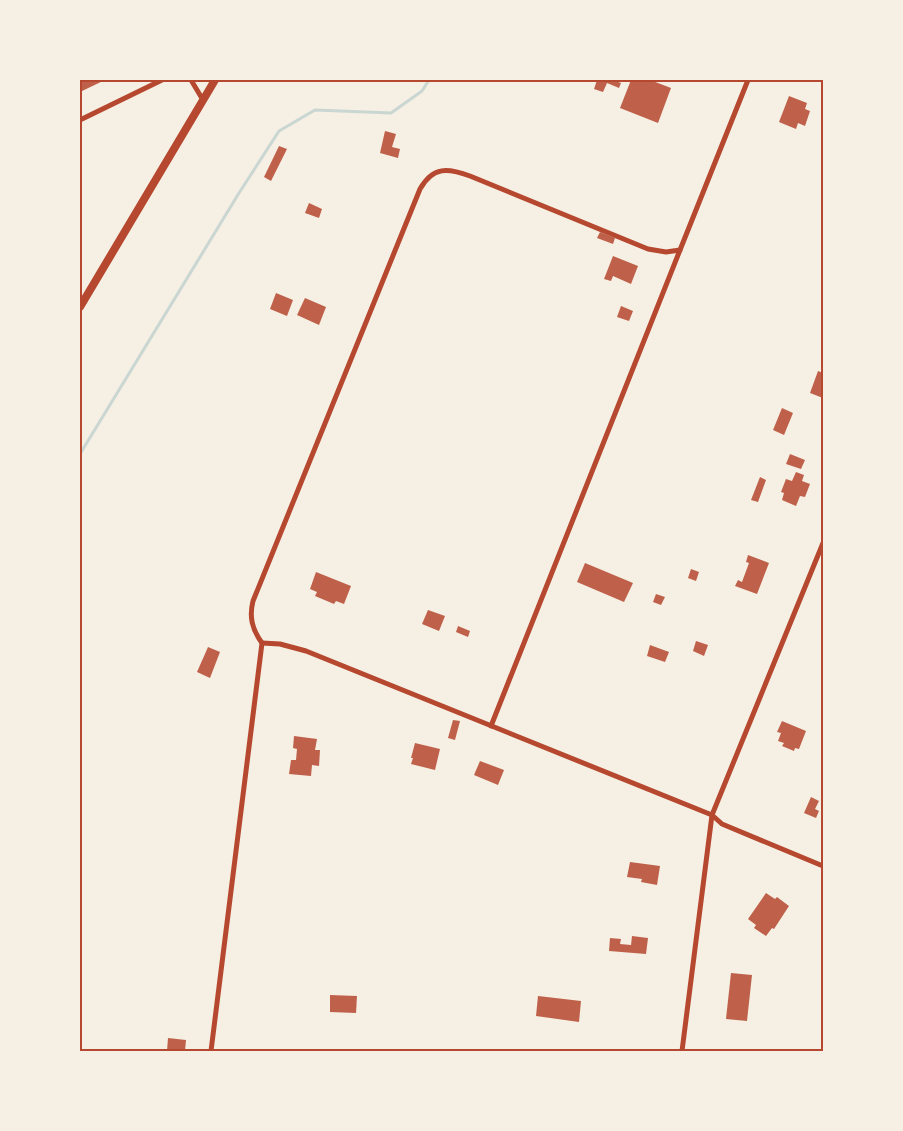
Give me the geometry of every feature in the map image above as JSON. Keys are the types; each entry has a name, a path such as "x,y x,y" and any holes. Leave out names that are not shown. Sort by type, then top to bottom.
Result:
{"main road":[{"path":"80,307 216,80"}],"street":[{"path":"80,120 162,80"},
{"path":"191,80 203,100"},
{"path":"491,726 748,80"},
{"path":"211,1051 262,643 252,622 251,610 254,596 418,193 427,179 436,172 448,170 458,172 643,247 663,252 680,250"},
{"path":"682,1051 712,815 823,543"},
{"path":"262,643 280,644 301,649 712,815 722,824 823,866"}],"building":[{"path":"80,80 105,80 80,92"},
{"path":"597,80 613,80 621,83 619,88 607,83 603,92 594,89"},
{"path":"631,80 650,80 671,88 658,123 620,108"},
{"path":"789,96 807,103 805,109 810,111 805,126 798,123 796,129 779,122"},
{"path":"385,131 396,134 392,147 400,149 398,158 380,153"},
{"path":"279,146 287,149 271,181 264,177"},
{"path":"309,203 322,209 319,218 305,213"},
{"path":"600,232 615,238 613,244 597,238"},
{"path":"613,256 638,266 631,284 613,276 611,281 604,279"},
{"path":"276,293 293,300 287,316 270,309"},
{"path":"305,298 326,307 319,325 297,315"},
{"path":"621,306 633,311 629,321 617,317"},
{"path":"818,371 823,373 823,398 810,393"},
{"path":"782,408 793,413 784,435 773,430"},
{"path":"790,454 805,460 801,469 786,464"},
{"path":"796,472 804,475 802,481 810,484 805,497 800,496 796,506 782,500 784,493 781,492 786,479 792,481"},
{"path":"760,477 766,480 758,502 751,500"},
{"path":"748,555 769,563 757,594 735,586 738,580 742,582 749,563 746,562"},
{"path":"585,563 633,583 624,602 577,582"},
{"path":"691,569 699,572 696,581 688,578"},
{"path":"316,572 351,586 344,604 336,601 334,604 315,596 317,592 310,589"},
{"path":"656,594 665,597 661,605 653,602"},
{"path":"428,610 445,616 439,631 422,624"},
{"path":"458,626 470,631 468,637 456,632"},
{"path":"696,641 708,645 704,656 693,651"},
{"path":"650,645 669,652 665,662 647,656"},
{"path":"208,647 220,652 210,678 197,672"},
{"path":"453,720 460,721 455,740 448,738"},
{"path":"782,721 806,731 799,749 795,748 794,751 782,746 784,743 778,741 781,733 777,732"},
{"path":"294,736 317,739 315,750 320,750 319,766 312,765 311,776 289,774 291,760 296,760 297,749 293,748"},
{"path":"415,743 440,749 435,770 411,764"},
{"path":"480,761 504,770 498,785 474,775"},
{"path":"811,797 819,801 815,809 819,811 816,818 804,813"},
{"path":"630,862 660,866 657,885 641,882 642,879 627,877"},
{"path":"766,893 775,899 777,897 789,906 774,929 772,928 766,936 754,928 756,925 748,919"},
{"path":"632,936 648,938 646,954 609,951 610,938 621,939 620,944 631,945"},
{"path":"731,973 752,975 747,1021 726,1019"},
{"path":"330,995 357,996 356,1013 330,1012"},
{"path":"538,996 581,1001 579,1022 536,1016"},
{"path":"168,1038 186,1040 185,1051 167,1051"}],"waterway":[{"path":"80,454 239,193 279,131 315,110 391,113 422,91 429,80"}]}
